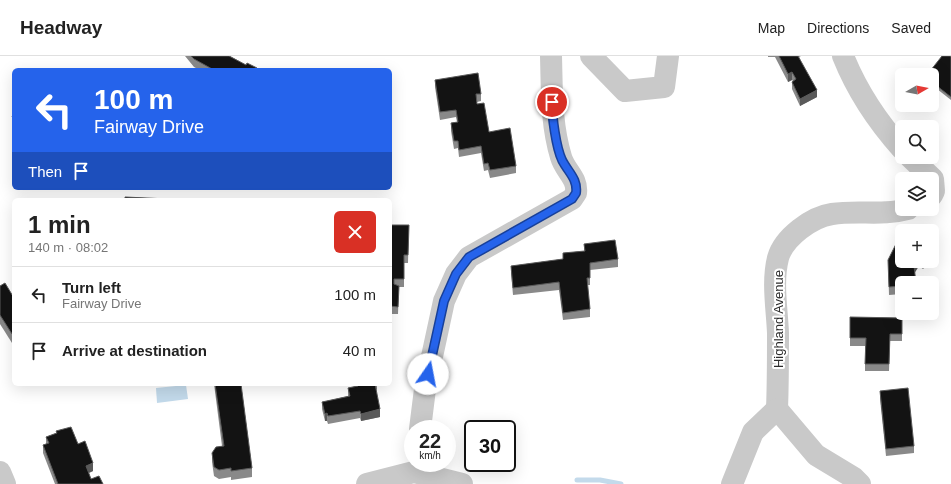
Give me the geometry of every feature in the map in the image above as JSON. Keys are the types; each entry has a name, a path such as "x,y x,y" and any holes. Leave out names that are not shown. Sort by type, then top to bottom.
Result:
{"street":[{"path":"421,420 425,389 444,301 456,274 469,257 572,199 576,193 575,181 561,159 552,117 551,56"},
{"path":"590,56 625,91 664,87 668,56"},
{"path":"843,56 860,94 882,127 895,141"},
{"path":"917,164 926,172"},
{"name":"Highland Avenue","path":"777,409 778,335 775,283 778,256 793,235 810,221 832,214 895,212"},
{"path":"732,484 753,432 777,409 816,455 854,478 860,484"},
{"path":"367,484 404,471"},
{"path":"0,472 5,484"},
{"path":"426,472 462,484"}],"water":[{"path":"186,386 188,399 157,403 156,388"}],"building":[{"path":"191,56 229,56 246,65 247,63 257,68 210,68"},
{"path":"779,56 798,56 817,90 800,99 792,82 796,79 792,72 788,74"},
{"path":"942,56 951,57 951,97 939,88 939,68 933,68"},
{"path":"478,73 481,94 476,94 477,104 484,103 489,132 510,128 516,166 490,170 488,163 484,164 481,146 459,150 458,141 454,141 451,123 458,122 456,110 440,112 435,80"},
{"path":"125,197 146,198 125,198"},
{"path":"392,225 409,225 408,255 404,255 404,279 394,279 394,284 399,286 398,307 392,306"},
{"path":"615,240 618,259 590,263 590,278 587,278 590,309 563,313 559,282 513,288 511,266 563,259 563,253 585,251 584,244"},
{"path":"895,246 895,268 914,268 915,276 895,276 895,287 889,287 888,260"},
{"path":"5,283 12,295 12,334 0,315 0,286"},
{"path":"850,317 895,318 895,320 902,320 902,334 890,334 889,364 865,364 866,338 850,338"},
{"path":"215,386 241,386 252,468 231,471 231,468 219,470 214,467 212,453 216,447 224,446"},
{"path":"358,386 375,386 380,409 361,414 360,411 328,416 327,413 325,414 322,402 350,396 348,388"},
{"path":"908,388 914,446 886,449 880,391"},
{"path":"71,427 78,444 85,441 93,463 86,466 91,479 99,476 103,484 58,484 43,445 49,443 46,437 57,433 56,431"}],"waterway":[{"path":"577,480 600,480 621,484"}],"route":[{"path":"428,374 444,301 456,274 469,257 572,199 576,193 577,187 575,181 561,159 552,117 552,102"}]}
